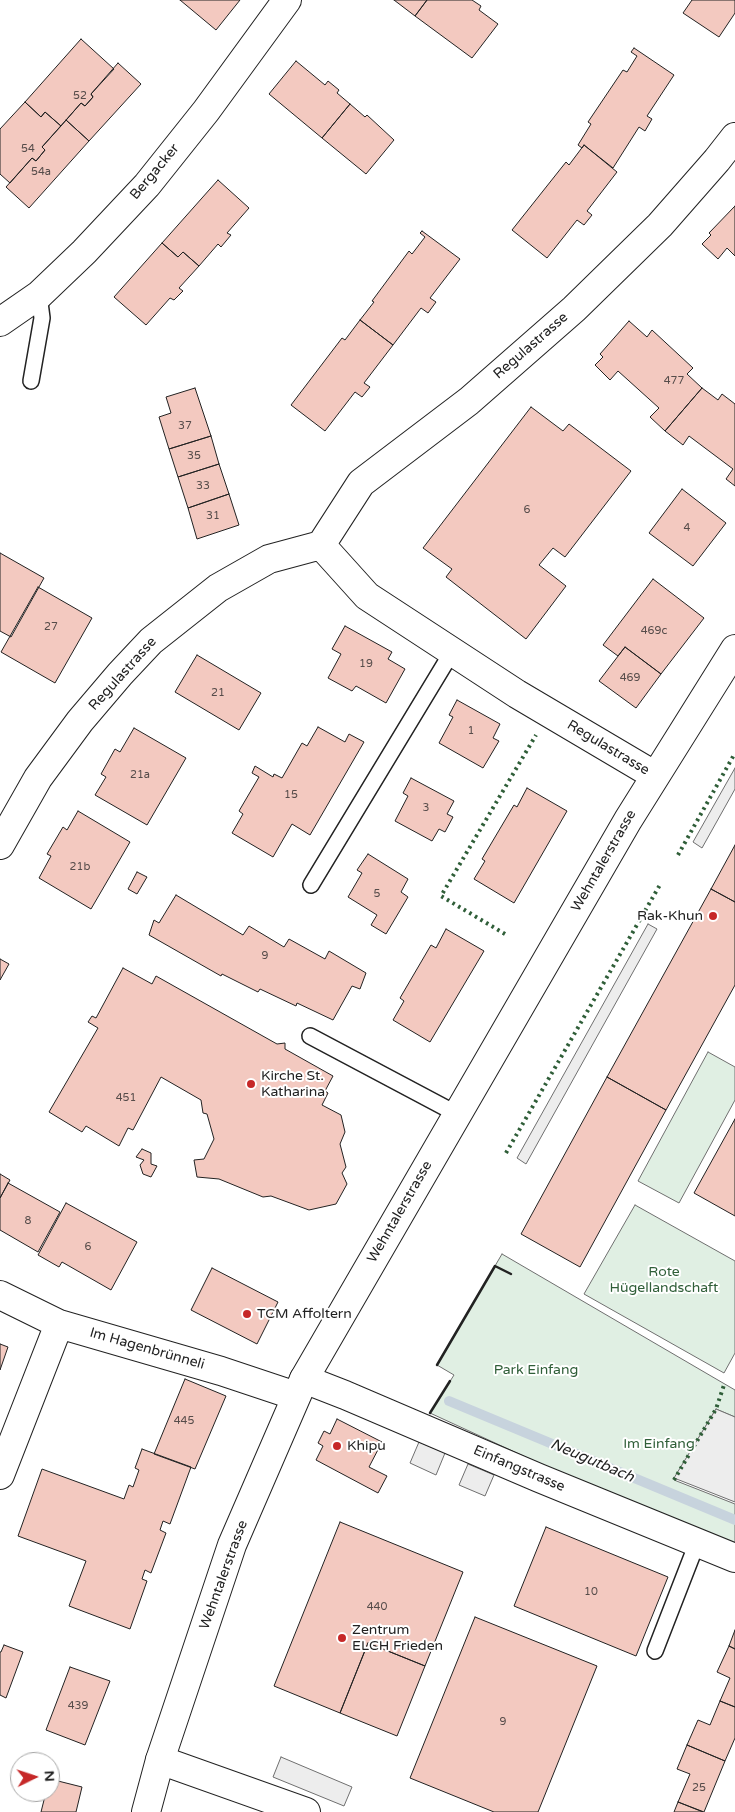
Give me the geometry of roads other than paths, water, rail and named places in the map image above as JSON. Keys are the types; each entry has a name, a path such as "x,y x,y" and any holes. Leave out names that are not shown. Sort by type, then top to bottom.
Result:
{"street":[{"name":"Bergacker","path":"0,322 38,295 84,252 147,185 206,110 287,0"},
{"name":"Regulastrasse","path":"0,845 43,771 80,722 120,674 151,641 218,588 269,559 320,545 360,483 469,400 574,309 660,225 735,137"},
{"name":"Regulastrasse","path":"320,545 367,596 517,694 654,775"},
{"name":"Wehntalerstrasse","path":"146,1812 160,1760 232,1545 300,1387 654,775 735,649"},
{"name":"Im Hagenbrünneli","path":"0,1295 59,1324 221,1371 300,1387"},
{"path":"0,1475 59,1324"},
{"name":"Einfangstrasse","path":"300,1387 345,1395 539,1478 735,1558"},
{"path":"160,1760 306,1812"}],"lane":[{"path":"31,381 42,318 38,295"},
{"path":"311,885 452,652"},
{"path":"310,1036 457,1114"},
{"path":"655,1651 697,1543"}],"waterway":[{"name":"Neugutbach","path":"449,1401 735,1520"}],"place":[{"name":"Rak-Khun","path":"713,916"},
{"name":"Kirche St. Katharina","path":"251,1084"},
{"name":"TCM Affoltern","path":"247,1314"},
{"name":"Khipu","path":"337,1446"},
{"name":"Zentrum ELCH Frieden","path":"342,1638"}],"park label":[{"name":"Rote Hügellandschaft","path":"664,1280"},
{"name":"Park Einfang","path":"536,1370"},
{"name":"Im Einfang","path":"659,1444"}]}
